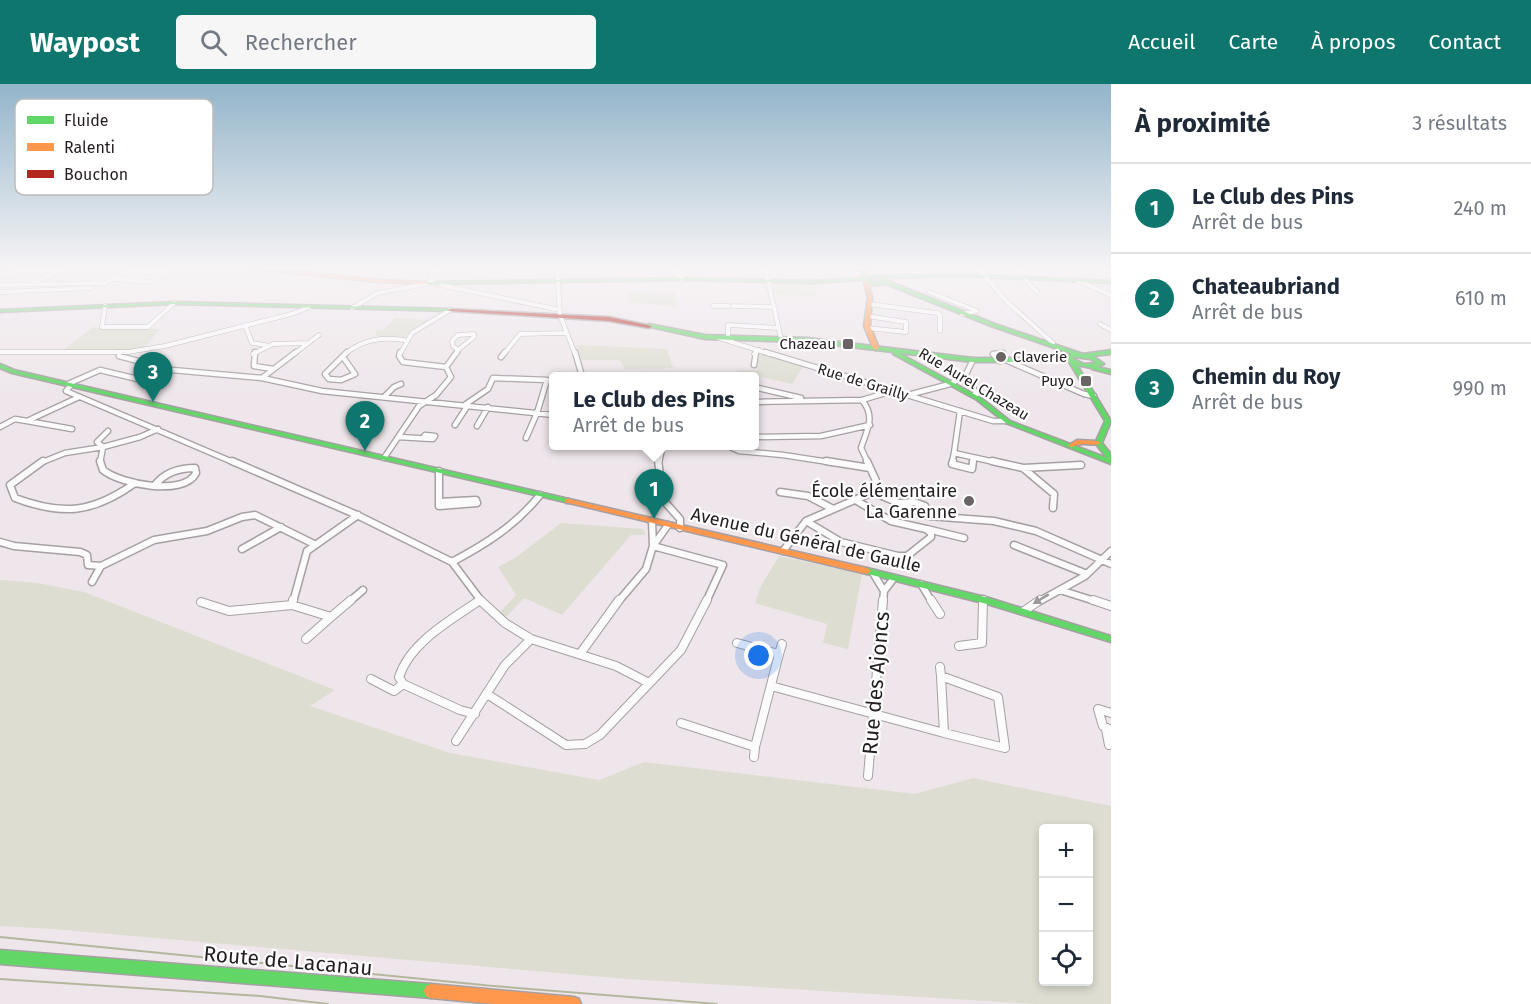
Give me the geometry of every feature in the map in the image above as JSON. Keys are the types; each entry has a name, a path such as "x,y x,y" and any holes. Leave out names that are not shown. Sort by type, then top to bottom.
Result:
{"street":[{"path":"104,310 102,327 148,327 166,310"},
{"path":"0,352 119,353 165,346 302,310"},
{"path":"447,310 560,312 609,319 689,336 724,339 781,339 973,360 1057,358 1111,371"},
{"path":"343,357 355,374 342,380 329,379 326,374 343,357 355,346 366,340 404,340 450,310"},
{"path":"553,310 560,312"},
{"path":"776,310 781,339"},
{"path":"868,310 867,328 876,348"},
{"path":"914,310 940,315 940,331"},
{"path":"953,310 1060,351 1076,363 1094,396 1108,414 1107,425 1098,443"},
{"path":"961,313 978,310"},
{"path":"1016,310 1053,343"},
{"path":"560,312 581,372"},
{"path":"961,313 1082,355 1100,359 1111,371"},
{"path":"867,316 906,322 906,332 867,328"},
{"path":"1100,324 1111,330"},
{"path":"245,325 252,343 266,345"},
{"path":"724,339 728,325 779,328"},
{"path":"501,357 520,334 566,333"},
{"path":"446,367 458,350 474,337 474,334 458,335 452,341 453,346 458,350"},
{"path":"262,378 319,335"},
{"name":"Rue de Grailly","path":"724,339 993,421 1006,422"},
{"path":"404,340 399,356 403,362 446,367"},
{"path":"273,369 254,366 253,353 266,345 277,342 308,343"},
{"path":"754,365 754,354 759,350"},
{"name":"Rue Aurel Chazeau","path":"894,350 974,395 1006,422 1111,460"},
{"path":"1076,363 1100,359 1111,352"},
{"path":"119,353 119,356 172,370 262,378 322,391 549,414"},
{"path":"1076,363 1082,355"},
{"path":"1004,358 1084,394 1094,396"},
{"path":"908,395 952,383 965,376 973,360"},
{"name":"Avenue du Général de Gaulle","path":"0,366 921,584 1024,611 1111,639"},
{"path":"384,458 419,406 436,395 451,377 446,367"},
{"path":"146,381 100,370 69,384 66,391 358,515 424,546 452,562 480,600 506,623 531,639 616,666 649,683"},
{"path":"965,376 977,394 974,395"},
{"path":"455,425 466,405 488,389 493,378 548,380 526,438"},
{"path":"384,397 394,387 401,384"},
{"path":"759,388 807,399"},
{"path":"759,402 807,399 862,400 893,391"},
{"path":"27,421 79,397"},
{"path":"783,551 806,521 857,501 873,492 877,483 861,448 873,418 872,409 862,400"},
{"path":"477,426 488,407"},
{"path":"960,411 952,464 972,469 973,458"},
{"path":"0,427 15,419 72,429"},
{"path":"759,437 821,436 870,425"},
{"path":"135,483 99,505 76,510 53,510 15,498 10,485 24,470 48,459 80,448 104,447 158,429"},
{"path":"104,447 98,442 108,431"},
{"path":"399,437 423,438"},
{"path":"101,457 121,442"},
{"path":"1071,446 1077,442 1098,443 1111,460"},
{"path":"104,447 101,457 103,470 112,477 135,483 155,485 172,486 190,482 196,473 195,468 180,468 168,472 159,478 155,485"},
{"path":"662,450 658,458 664,501 680,519 681,528"},
{"path":"734,450 774,453 870,468"},
{"path":"954,453 1023,468 1081,465"},
{"path":"1023,468 1054,494 1053,508"},
{"path":"439,471 439,502 439,506 477,503 476,500 439,502"},
{"path":"780,492 822,501 833,509"},
{"path":"873,492 924,514 1013,524 1053,537 1111,564"},
{"path":"452,562 507,530 529,510 540,495"},
{"path":"857,501 891,520 964,538"},
{"path":"0,542 14,546 81,552 87,555 88,565 101,566 154,540 207,531 242,517 255,515 314,544"},
{"path":"292,605 307,551 358,515"},
{"path":"652,521 653,546"},
{"path":"806,521 841,542 898,556 907,556 930,537 931,533 926,529"},
{"path":"580,654 610,611 646,569 653,546 668,525"},
{"path":"242,549 281,527"},
{"path":"1014,544 1087,574"},
{"path":"486,694 512,708 559,742 575,746 585,744 600,735 681,650 723,565 653,546"},
{"path":"1024,611 1087,574 1111,551"},
{"path":"92,582 101,566"},
{"name":"Rue des Ajoncs","path":"873,573 884,591"},
{"name":"Rue des Ajoncs","path":"868,776 875,716 884,591 894,578"},
{"path":"921,584 940,614"},
{"path":"306,639 363,590"},
{"path":"1060,590 1111,606"},
{"path":"475,714 460,710 403,684 399,677 400,671 416,650 480,600"},
{"path":"959,646 982,643 983,600"},
{"path":"201,602 229,611 292,605 331,617"},
{"path":"456,741 505,665 531,639"},
{"path":"737,643 779,654"},
{"path":"754,757 782,644"},
{"path":"940,667 944,733"},
{"path":"771,687 1007,752 998,698 941,676"},
{"path":"371,679 394,691 403,684"},
{"path":"1109,745 1108,729 1098,709 1111,713"},
{"path":"681,723 755,747"},
{"name":"Route de Lacanau","path":"0,957 270,977 574,1004"}],"shaded area":[{"path":"395,318 431,320 416,327 403,338 377,337 375,329 382,331"},
{"path":"93,327 160,329 144,348 124,352 62,351"},
{"path":"576,345 667,349 673,368 625,369 620,360 582,360"},
{"path":"759,351 804,365 792,384 759,376 759,372 735,371 757,370"},
{"path":"561,523 643,529 646,535 631,535 562,615 524,598 506,617 500,612 516,595 498,567 515,558"},
{"path":"779,556 862,574 848,649 823,643 827,624 755,603 761,586"},
{"path":"0,580 38,583 84,592 335,690 310,706 450,753 599,780 644,762 915,794 973,778 1111,806 1111,1004 1036,1004 627,979 0,926"}],"waterway":[{"path":"0,937 493,986 717,1004"},
{"path":"0,979 260,996 328,1004"}],"traffic: fast":[{"path":"0,311 23,310"},
{"path":"956,310 1081,355"},
{"path":"649,326 705,337 807,340 973,360 1033,360 1069,357"},
{"path":"1084,355 1111,352"},
{"path":"895,353 979,399 1008,422 1111,462"},
{"path":"1073,355 1092,357 1101,364 1088,366 1076,363 1068,358 1073,355"},
{"path":"1072,362 1108,421 1098,443"},
{"path":"0,366 12,371 569,501"},
{"path":"1094,368 1111,372"},
{"path":"1098,443 1111,458"},
{"path":"867,571 989,601 1111,639"},
{"path":"0,957 431,991"}],"traffic: slow":[{"path":"869,310 867,326 876,348"},
{"path":"1071,446 1077,442 1098,443"},
{"path":"569,501 867,571"},
{"path":"431,991 574,1004"}],"traffic: jam":[{"path":"451,310 609,319 649,326"}],"place":[{"name":"Chazeau","path":"848,344"},
{"name":"Claverie","path":"1001,357"},
{"name":"Puyo","path":"1086,381"},
{"name":"Chemin du Roy","path":"153,402"},
{"name":"Chateaubriand","path":"365,451"},
{"name":"École élémentaire La Garenne","path":"969,501"},
{"name":"Le Club des Pins","path":"654,519"}]}
